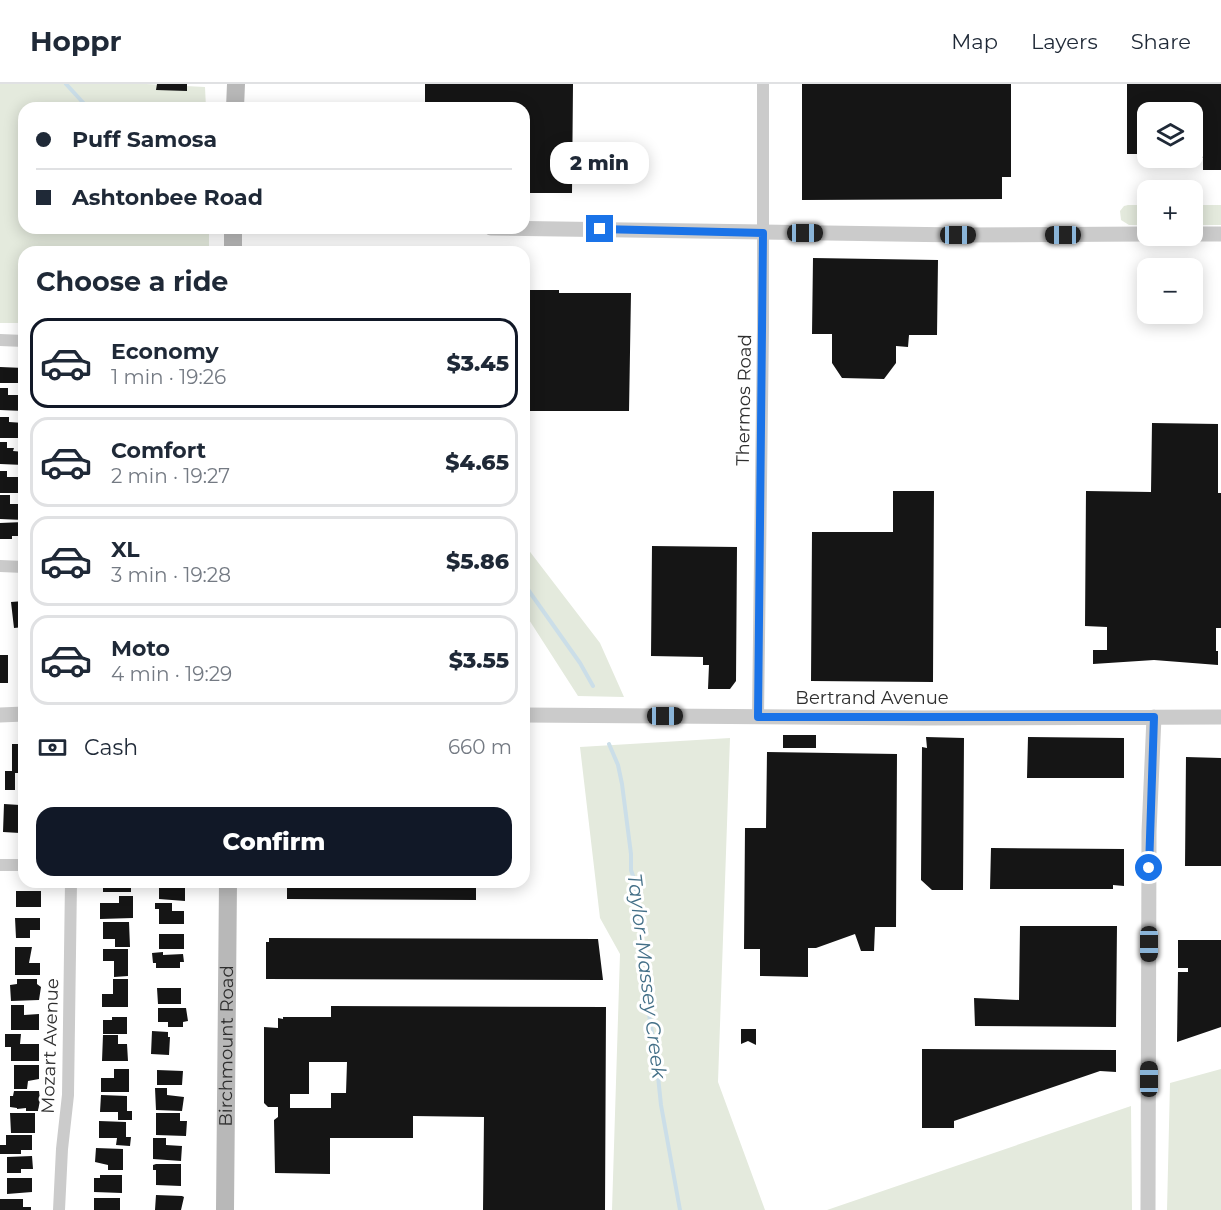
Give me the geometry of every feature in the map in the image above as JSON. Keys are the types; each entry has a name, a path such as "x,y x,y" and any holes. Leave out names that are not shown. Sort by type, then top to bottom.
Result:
{"main road":[{"path":"235,102 236,84"},
{"name":"Birchmount Road","path":"225,1210 228,888"}],"street":[{"name":"Thermos Road","path":"758,717 763,84"},
{"path":"530,229 763,233 1137,234"},
{"path":"1203,234 1221,234"},
{"path":"0,340 18,341"},
{"path":"0,566 18,567"},
{"path":"0,715 18,714"},
{"name":"Bertrand Avenue","path":"530,715 1221,717"},
{"path":"1148,1210 1149,832 1154,717"},
{"path":"0,865 18,865"},
{"name":"Mozart Avenue","path":"59,1210 68,1095 71,888"}],"shaded area":[{"path":"0,84 146,84 205,87 206,102 18,102 18,234 209,234 209,246 18,246 18,323 0,323"},
{"path":"1137,205 1137,225 1129,225 1121,220 1120,211 1124,206"},
{"path":"1203,205 1221,205 1221,225 1203,225"},
{"path":"530,552 600,643 624,697 578,696 530,621"},
{"path":"730,738 718,1082 765,1210 612,1210 620,954 600,918 580,747"},
{"path":"1221,1069 1221,1210 1167,1210 1170,1083"},
{"path":"1131,1106 1132,1210 827,1210"}],"building":[{"path":"157,84 187,84 187,91 156,90"},
{"path":"425,84 573,84 572,193 530,193 530,102 425,102"},
{"path":"802,84 1011,84 1011,177 1002,177 1002,199 802,200"},
{"path":"1127,84 1221,84 1221,170 1203,170 1203,102 1137,102 1137,154 1127,154"},
{"path":"813,258 938,260 937,335 909,335 908,347 896,346 896,363 884,379 842,378 832,363 832,334 812,334"},
{"path":"530,290 559,290 559,293 631,293 629,411 530,411"},
{"path":"0,367 18,368 18,383 0,383"},
{"path":"0,388 8,388 8,395 18,395 18,411 0,410"},
{"path":"0,417 9,417 9,422 18,423 18,438 0,438"},
{"path":"1152,423 1218,424 1218,493 1221,493 1221,628 1216,628 1218,665 1154,660 1093,664 1093,650 1107,650 1107,627 1085,626 1086,491 1151,492"},
{"path":"0,442 7,442 7,448 14,448 13,451 18,451 18,465 0,464"},
{"path":"0,471 7,471 7,477 18,477 18,493 0,493"},
{"path":"893,491 934,491 933,682 811,681 812,532 893,532"},
{"path":"0,495 10,495 10,504 18,504 18,520 0,519"},
{"path":"18,522 18,536 12,536 12,539 0,539 0,523"},
{"path":"652,546 737,547 736,681 730,689 708,689 709,665 703,665 703,657 651,656"},
{"path":"18,601 18,628 14,628 11,602"},
{"path":"0,655 8,655 8,683 0,683"},
{"path":"783,735 816,735 816,748 783,748"},
{"path":"926,737 964,738 963,890 932,890 921,880 922,747 927,748"},
{"path":"1028,737 1124,738 1124,778 1027,778"},
{"path":"12,744 18,744 18,773 15,773 15,790 5,790 5,771 12,771"},
{"path":"767,752 897,754 896,927 875,927 874,951 861,951 855,934 816,948 808,948 808,977 760,976 760,949 744,949 745,828 766,828"},
{"path":"1186,757 1221,758 1221,866 1185,866"},
{"path":"4,804 18,805 18,833 3,832"},
{"path":"991,848 1124,849 1124,886 1113,885 1113,889 990,889"},
{"path":"103,888 131,888 131,892 103,892"},
{"path":"159,888 185,888 185,901 159,899"},
{"path":"287,888 476,888 476,900 287,899"},
{"path":"16,891 41,891 41,907 16,907"},
{"path":"119,896 133,896 133,918 100,919 100,903 119,903"},
{"path":"155,903 172,903 172,911 184,911 184,924 159,924 159,909 155,909"},
{"path":"15,918 40,918 40,930 30,930 30,938 16,938"},
{"path":"103,922 129,922 130,947 115,947 115,939 103,939"},
{"path":"1020,926 1117,926 1116,1027 975,1026 974,998 1019,1000"},
{"path":"159,934 184,934 184,949 159,949"},
{"path":"269,938 598,939 603,980 266,979 266,942 269,942"},
{"path":"1178,940 1221,940 1221,1027 1177,1042 1178,972 1188,972 1188,968 1178,968"},
{"path":"15,947 32,947 29,963 40,963 40,975 15,975"},
{"path":"103,949 128,949 128,976 114,977 114,961 103,961"},
{"path":"163,952 163,955 183,954 184,962 180,962 180,968 156,968 152,953"},
{"path":"17,979 37,979 37,984 41,987 39,1000 11,1001 10,985 17,984"},
{"path":"113,979 128,979 128,1007 102,1007 102,994 113,994"},
{"path":"157,988 181,988 181,1004 158,1004"},
{"path":"11,1005 24,1005 24,1015 39,1014 39,1030 11,1030"},
{"path":"331,1006 606,1007 605,1210 483,1210 484,1117 413,1116 413,1138 330,1138 330,1174 275,1173 274,1120 278,1117 278,1107 268,1107 264,1103 264,1027 278,1028 278,1018 283,1019 283,1017 331,1017","holes":["309,1062 347,1062 346,1093 331,1093 331,1108 290,1108 290,1094 309,1094"]},
{"path":"158,1008 186,1008 188,1021 183,1022 183,1027 168,1027 168,1022 158,1022"},
{"path":"112,1017 127,1017 127,1034 103,1034 103,1020 112,1020"},
{"path":"741,1029 756,1029 756,1045 748,1041 741,1044"},
{"path":"152,1031 168,1032 169,1055 151,1054"},
{"path":"5,1034 21,1034 20,1044 39,1044 39,1061 11,1061 11,1047 5,1047"},
{"path":"103,1035 118,1035 118,1044 127,1044 128,1061 102,1061"},
{"path":"922,1049 1116,1050 1116,1072 1100,1071 954,1121 954,1128 922,1128"},
{"path":"14,1065 39,1065 39,1079 28,1081 27,1089 14,1089"},
{"path":"114,1069 129,1069 129,1092 101,1092 101,1078 114,1078"},
{"path":"157,1070 183,1071 182,1085 157,1085"},
{"path":"155,1088 167,1088 167,1095 184,1097 182,1111 156,1110"},
{"path":"14,1091 39,1091 38,1111 10,1107 10,1096 13,1096"},
{"path":"101,1095 127,1096 127,1111 132,1111 132,1120 118,1120 118,1112 100,1112"},
{"path":"10,1113 35,1113 35,1133 11,1133"},
{"path":"156,1113 180,1113 180,1121 187,1121 186,1136 156,1135"},
{"path":"99,1121 126,1122 126,1137 131,1137 130,1146 116,1145 117,1138 99,1138"},
{"path":"6,1135 32,1135 32,1150 21,1150 21,1154 0,1154 0,1145 6,1145"},
{"path":"153,1138 166,1138 166,1145 182,1146 181,1161 153,1159"},
{"path":"96,1148 123,1149 123,1170 108,1170 108,1165 95,1162"},
{"path":"32,1156 33,1169 21,1169 21,1173 7,1173 7,1157"},
{"path":"181,1164 181,1186 156,1185 156,1170 153,1170 153,1165"},
{"path":"100,1175 122,1175 122,1193 94,1192 94,1178 100,1178"},
{"path":"7,1178 32,1178 32,1192 7,1194"},
{"path":"156,1195 184,1197 181,1210 155,1210"},
{"path":"94,1198 120,1198 120,1210 94,1210"},
{"path":"0,1199 23,1199 23,1207 31,1207 31,1210 0,1210"}],"waterway":[{"name":"Taylor-Massey Creek","path":"66,84 82,102"},
{"name":"Taylor-Massey Creek","path":"530,592 580,663 593,686"},
{"name":"Taylor-Massey Creek","path":"609,744 618,765 622,784 631,870 636,885 635,896 643,947 640,959 656,1057 661,1105 680,1210"}],"route":[{"path":"600,229 763,233 758,717 1154,717 1149,868"}]}
